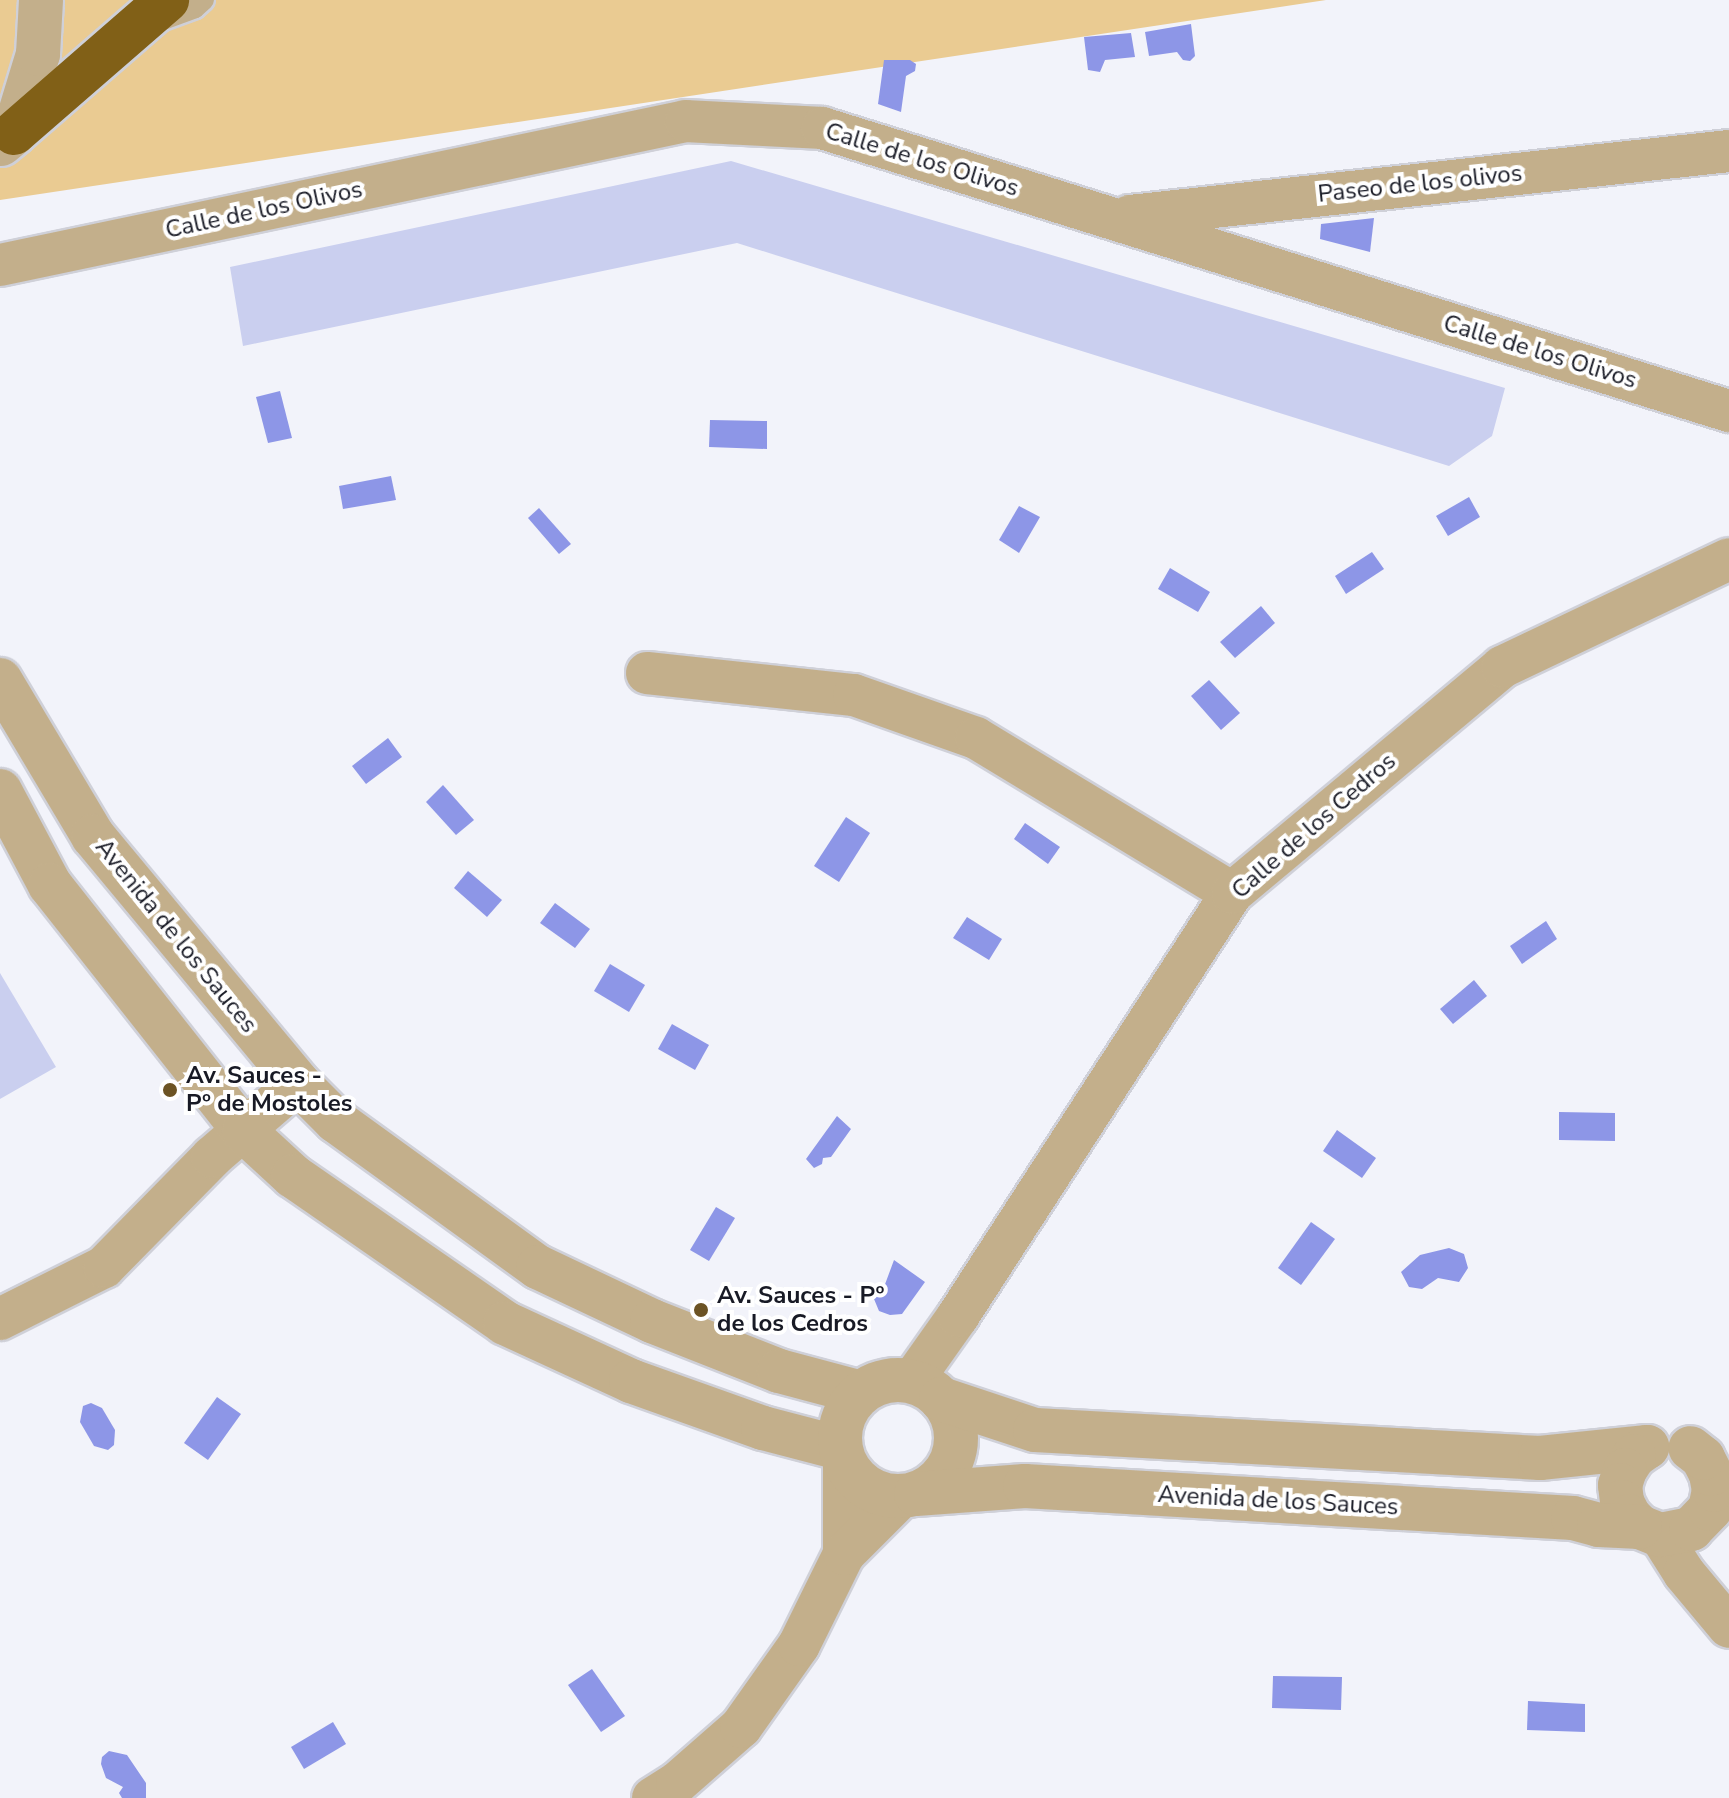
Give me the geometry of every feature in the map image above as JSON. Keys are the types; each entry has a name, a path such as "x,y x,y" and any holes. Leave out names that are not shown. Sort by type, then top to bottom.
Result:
{"highway":[{"path":"7,139 167,0"}],"street":[{"path":"7,139 38,54 41,0"},
{"name":"Calle de los Olivos","path":"0,265 686,121 822,128 1729,411"},
{"name":"Paseo de los olivos","path":"1112,218 1729,151"},
{"name":"Calle de los Cedros","path":"927,1390 958,1316 1232,893 1502,667 1729,559"},
{"path":"647,673 854,695 976,738 1232,893"},
{"name":"Avenida de los Sauces","path":"0,680 93,836 298,1083 336,1121 538,1267 652,1321 779,1371 858,1392"},
{"path":"0,791 50,885 244,1131 293,1176 505,1323 631,1381 842,1454 857,1481 878,1493 909,1496"},
{"path":"0,1319 104,1267 212,1157 298,1083"},
{"path":"844,1554 842,1454 846,1407 858,1392 893,1380 1035,1430 1540,1458 1689,1450 1703,1458 1714,1490 1710,1509 1680,1529"},
{"path":"653,1798 677,1783 741,1727 799,1645 844,1554 909,1496 934,1485 947,1471 955,1453 954,1424 927,1390"},
{"path":"1680,1529 1622,1502 1620,1485 1634,1456 1689,1450"},
{"name":"Avenida de los Sauces","path":"909,1496 1025,1486 1573,1518 1599,1525 1680,1529"},
{"path":"1680,1529 1684,1573 1729,1627"}],"lane":[{"path":"131,32 195,8 204,0"}],"shaded area":[{"path":"0,0 1326,0 0,200"}],"water":[{"path":"1191,24 1195,56 1190,61 1183,60 1177,52 1149,56 1145,32"},
{"path":"1131,33 1135,57 1105,60 1100,72 1088,70 1084,37"},
{"path":"884,60 910,60 916,64 915,71 906,76 901,112 878,104"},
{"path":"1374,218 1370,252 1320,239 1321,224"},
{"path":"280,391 292,438 268,443 256,397"},
{"path":"710,420 767,421 767,449 709,447"},
{"path":"391,476 396,500 343,509 339,486"},
{"path":"1469,497 1480,517 1448,536 1436,516"},
{"path":"1019,506 1040,517 1019,553 999,540"},
{"path":"539,508 571,544 559,554 528,518"},
{"path":"1372,552 1384,569 1346,594 1335,576"},
{"path":"1170,568 1210,592 1198,612 1158,589"},
{"path":"1261,606 1275,623 1235,658 1220,642"},
{"path":"1209,680 1240,713 1221,730 1191,696"},
{"path":"388,738 402,757 366,784 352,766"},
{"path":"443,785 474,820 456,835 426,802"},
{"path":"846,817 870,833 839,882 814,866"},
{"path":"1025,823 1060,847 1048,864 1014,839"},
{"path":"468,871 502,900 487,917 454,888"},
{"path":"555,903 590,929 575,948 540,923"},
{"path":"967,917 1002,939 989,960 953,938"},
{"path":"1546,921 1557,939 1522,964 1510,946"},
{"path":"610,964 645,985 629,1012 594,991"},
{"path":"1474,980 1487,996 1453,1024 1440,1009"},
{"path":"672,1024 709,1045 695,1070 658,1049"},
{"path":"1559,1112 1615,1113 1615,1141 1559,1140"},
{"path":"837,1116 851,1129 831,1157 823,1158 822,1164 814,1168 806,1159"},
{"path":"1337,1130 1376,1158 1362,1178 1323,1151"},
{"path":"716,1207 735,1218 709,1261 690,1250"},
{"path":"1311,1222 1335,1239 1301,1285 1278,1268"},
{"path":"1449,1248 1464,1254 1468,1268 1459,1282 1438,1278 1422,1289 1409,1287 1401,1272 1420,1255"},
{"path":"894,1260 925,1282 902,1314 890,1315 879,1311 874,1299 884,1287"},
{"path":"217,1397 241,1414 208,1460 184,1443"},
{"path":"91,1403 102,1408 115,1430 114,1445 108,1450 94,1446 80,1422 83,1406"},
{"path":"592,1669 625,1716 601,1732 568,1685"},
{"path":"1273,1676 1342,1677 1341,1710 1272,1708"},
{"path":"1528,1701 1585,1704 1585,1732 1527,1730"},
{"path":"333,1722 346,1744 304,1769 291,1747"},
{"path":"109,1751 127,1755 146,1783 146,1798 122,1798 119,1793 123,1787 106,1778 101,1764 102,1757"}],"building":[{"path":"731,161 1505,388 1492,436 1449,466 737,243 243,346 230,267"},
{"path":"0,973 56,1067 0,1099"}],"place":[{"name":"Av. Sauces - Pº de Mostoles","path":"170,1090"},
{"name":"Av. Sauces - Pº de los Cedros","path":"701,1310"}]}
